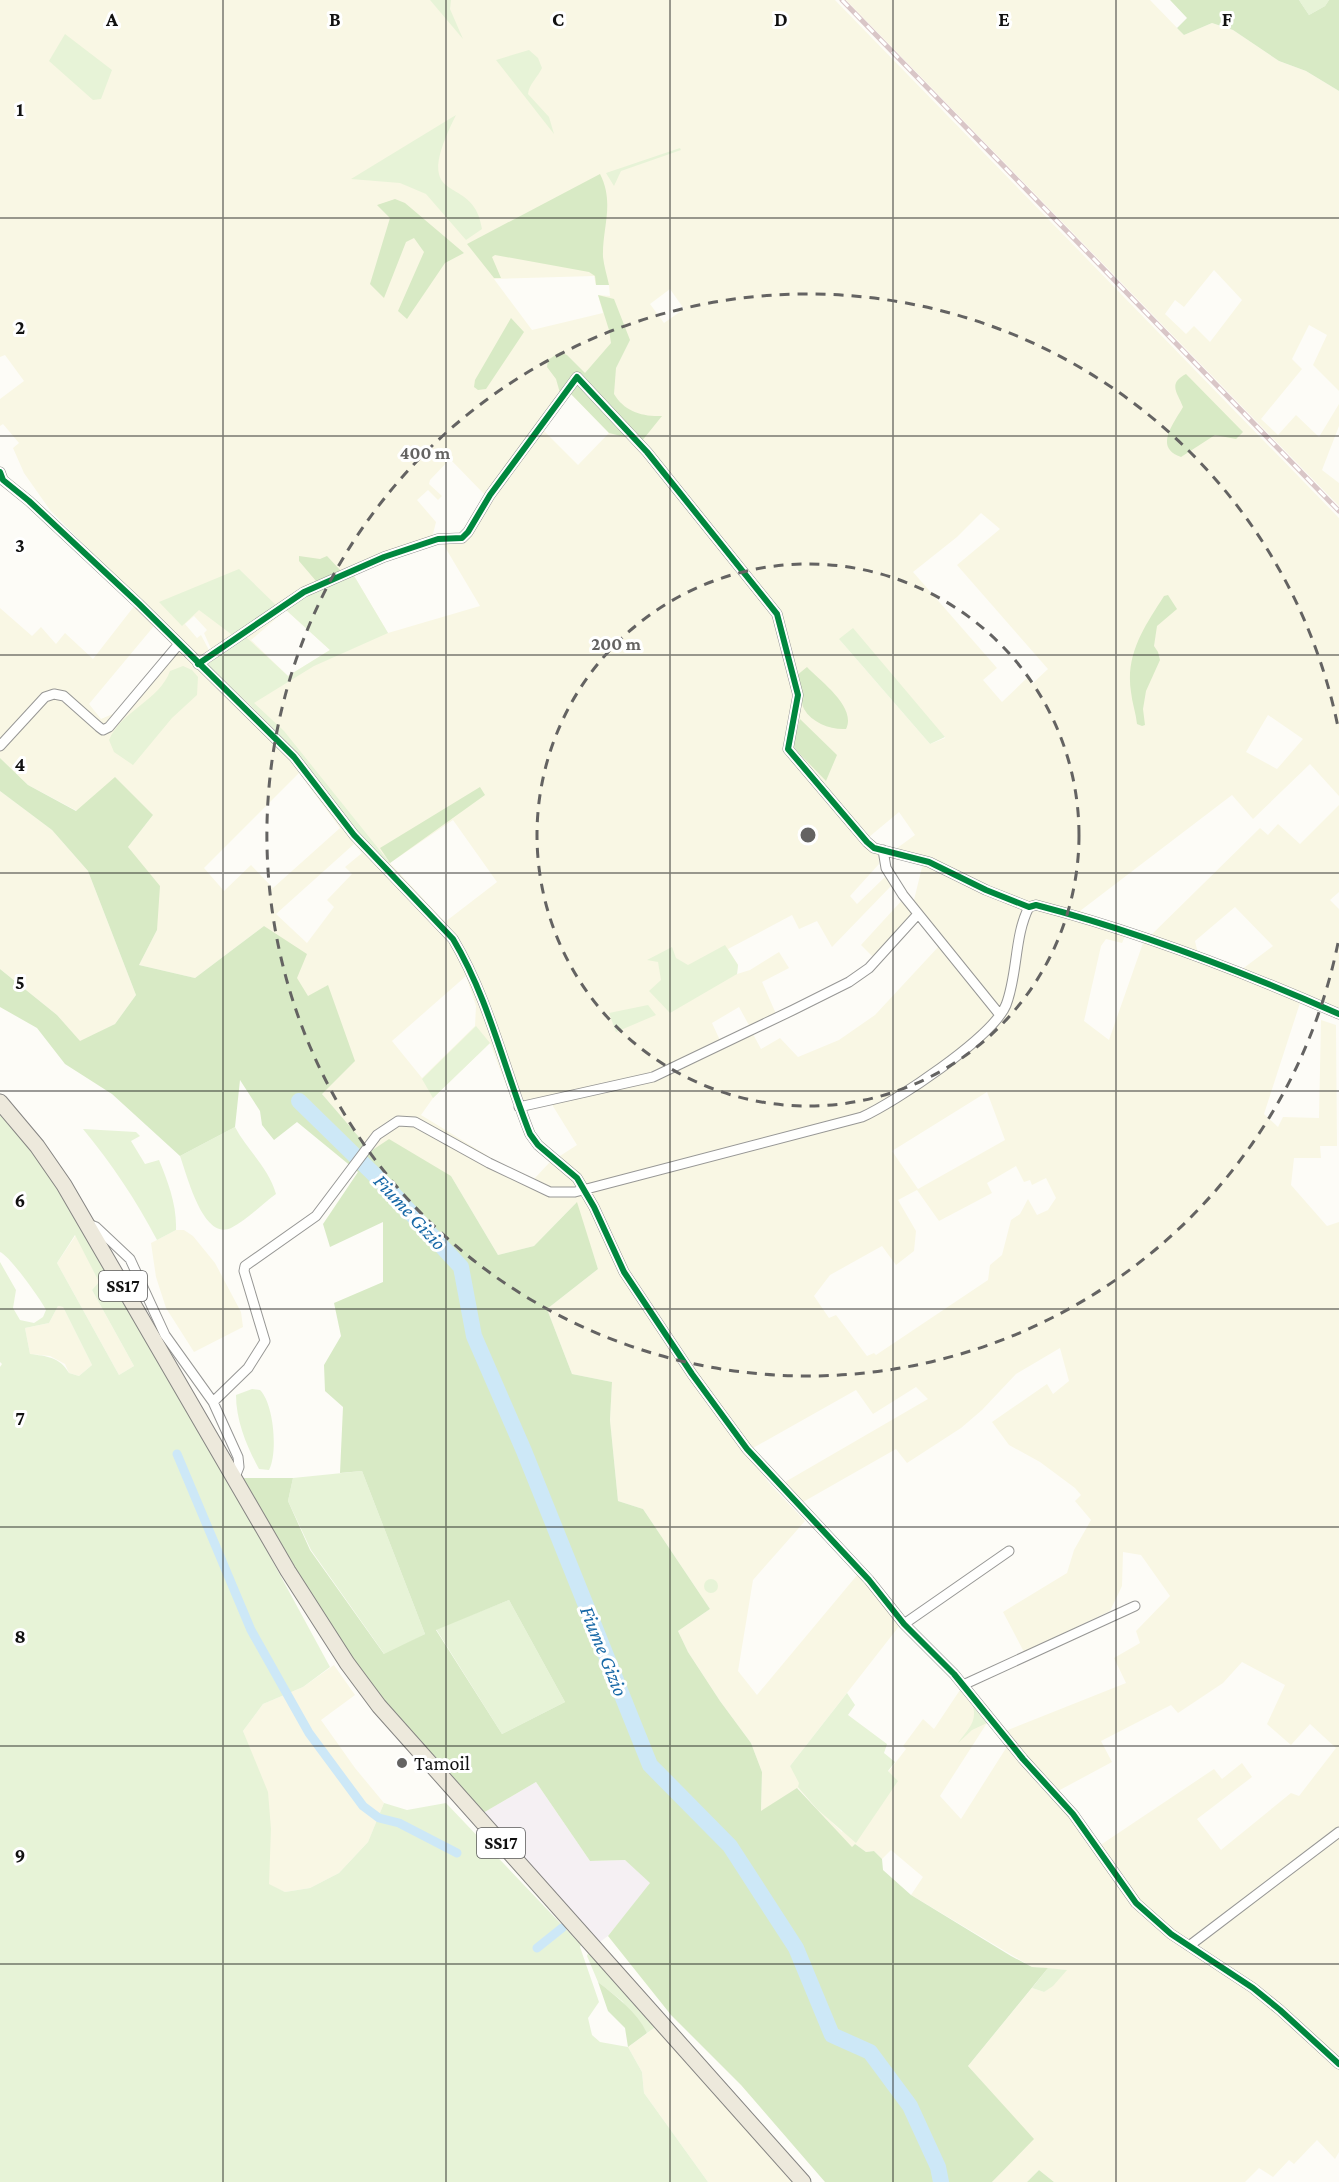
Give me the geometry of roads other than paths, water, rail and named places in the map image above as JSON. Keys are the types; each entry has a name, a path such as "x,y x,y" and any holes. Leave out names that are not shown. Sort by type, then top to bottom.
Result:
{"main road":[{"name":"SS17","path":"0,1102 37,1146 160,1338 288,1572 347,1663 379,1706 588,1949 803,2182"}],"street":[{"path":"198,664 304,592 384,557 438,538 462,538 490,495 578,377 647,452 777,614 798,695 788,749 867,842 883,850 929,862 986,890 1029,906 1036,905 1083,917 1257,978 1339,1014"},
{"path":"0,472 3,480 29,501 140,604 178,645 294,757 354,835 453,939 465,959 491,1024 519,1107 538,1145 569,1168 584,1189 624,1272 747,1449 869,1580 904,1624 963,1685 1023,1759 1073,1814 1136,1903 1189,1946 1252,1988 1309,2035 1339,2064"},
{"path":"0,746 45,697 54,694 64,696 103,730 109,728 178,645"},
{"path":"883,850 886,868 918,914 1000,1015"},
{"path":"213,1402 248,1368 265,1341 244,1271 245,1266 316,1216 364,1151 389,1125 398,1121 415,1122 489,1163 550,1192 584,1189 862,1117 895,1100 992,1026 1000,1015 1009,993 1029,906"},
{"path":"519,1107 653,1077 793,1010 849,982 869,968 918,914"},
{"path":"160,1338 213,1402 238,1457 239,1467 235,1477"},
{"path":"904,1624 1009,1551"},
{"path":"963,1685 1136,1605"},
{"path":"1189,1946 1339,1832"}],"waterway":[{"name":"Fiume Gizio","path":"299,1101 386,1186 461,1267 474,1336 524,1451 650,1765 730,1846 796,1948 832,2035 870,2052 910,2106 938,2167 941,2182"},
{"path":"177,1454 251,1630 309,1733 363,1806 379,1818 399,1823 457,1853"},
{"path":"537,1948 562,1928"}],"railway":[{"path":"842,0 1339,511"}],"place":[{"name":"Tamoil","path":"402,1763"}]}
